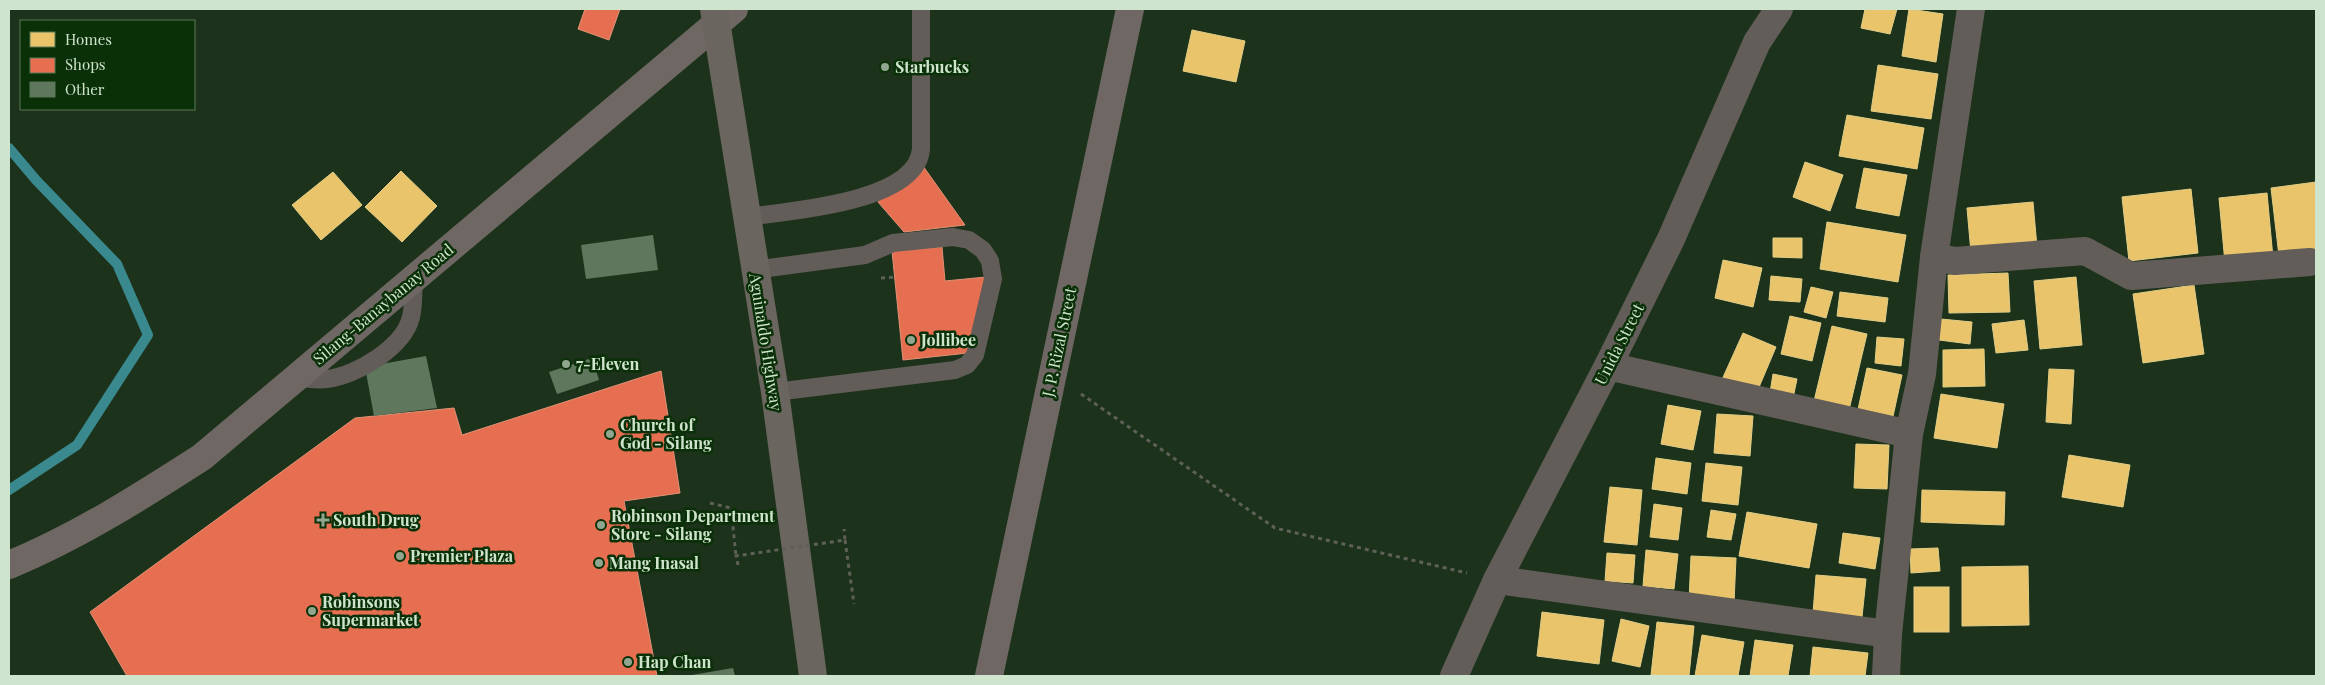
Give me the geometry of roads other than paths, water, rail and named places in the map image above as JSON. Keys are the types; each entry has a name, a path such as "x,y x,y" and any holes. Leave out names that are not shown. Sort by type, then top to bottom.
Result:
{"main road":[{"name":"J. P. Rizal Street","path":"988,676 1130,9"},
{"name":"Aguinaldo Highway","path":"721,14 746,217 775,392 813,676"},
{"name":"Silang-Banaybanay Road","path":"9,565 39,553 142,496 195,462 414,278 721,14"}],"street":[{"name":"Unida Street","path":"1454,676 1497,580 1608,366 1671,239 1757,42 1779,9"},
{"path":"1886,676 1888,634 1909,434 1922,374 1934,257 1971,9"},
{"path":"1934,257 1955,261 2085,251 2131,276 2310,262"},
{"path":"1608,366 1909,434"},
{"path":"1497,580 1888,634"}],"lane":[{"path":"746,217 820,207 857,198 893,186 915,169 919,162 921,149 921,9"},
{"path":"754,270 865,256 893,243 953,237 969,240 983,250 990,261 993,279 975,355 966,365 955,370 775,392"},
{"path":"296,378 327,380 358,370 390,349 402,337 411,318 414,278"}],"waterway":[{"path":"9,148 36,180 117,264 148,335 77,445 9,490"}],"place":[{"name":"Starbucks","path":"885,67"},
{"name":"Jollibee","path":"911,340"},
{"name":"7-Eleven","path":"566,364"},
{"name":"Church of God - Silang","path":"610,434"},
{"name":"South Drug","path":"323,520"},
{"name":"Robinson Department Store - Silang","path":"601,525"},
{"name":"Premier Plaza","path":"400,556"},
{"name":"Mang Inasal","path":"599,563"},
{"name":"Robinsons Supermarket","path":"312,611"},
{"name":"Hap Chan","path":"628,662"}]}
